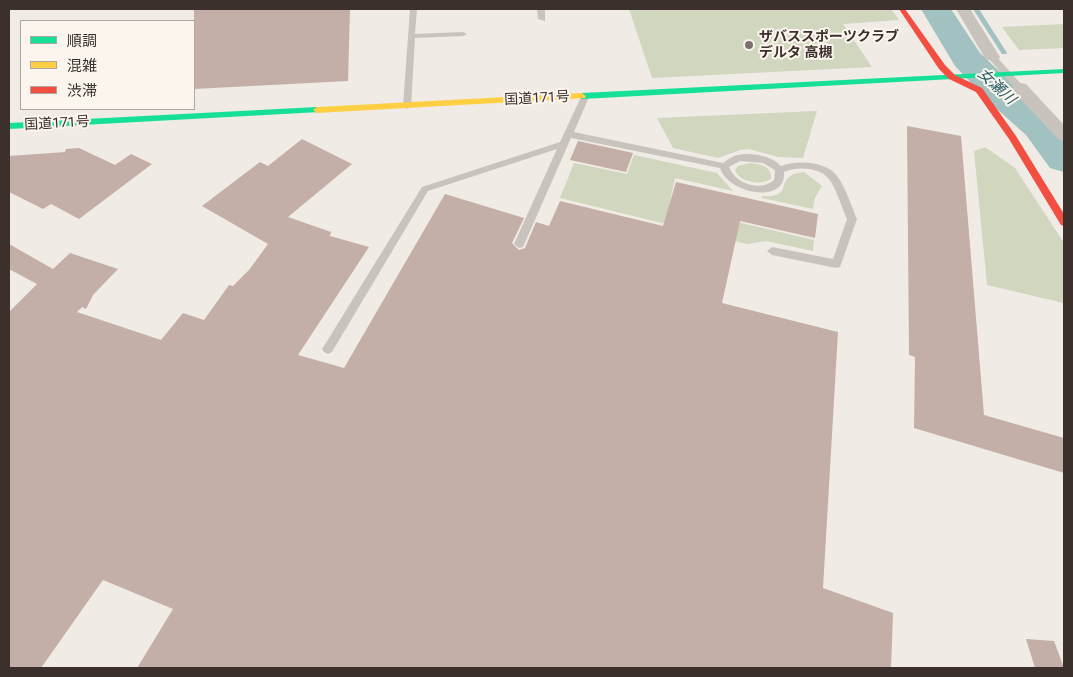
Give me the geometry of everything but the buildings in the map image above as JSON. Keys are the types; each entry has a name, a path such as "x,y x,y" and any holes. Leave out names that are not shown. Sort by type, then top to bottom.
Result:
{"main road":[{"path":"902,9 942,67 952,77 979,90 1013,138 1064,222"},
{"name":"国道171号","path":"9,126 1064,71"}],"street":[{"path":"963,9 992,57"},
{"path":"1020,88 1064,135"}],"lane":[{"path":"407,106 412,9"},
{"path":"541,9 542,19"},
{"path":"412,36 463,34"},
{"path":"992,57 1003,74 1020,88"},
{"path":"519,244 585,97"},
{"path":"568,134 724,166 738,158 752,158 772,164 780,170 781,174 774,186 762,190 735,182 727,175 724,166"},
{"path":"328,349 425,189 564,144"},
{"path":"772,251 836,264 852,218 833,177 829,173 803,166 790,166 780,170"}],"green space":[{"name":"ザバススポーツクラブ デルタ 高槻","path":"629,9 891,9 899,20 843,24 872,67 652,78"},
{"path":"1064,24 1064,48 1019,50 1002,27"},
{"path":"817,111 803,158 778,157 749,149 740,150 718,158 673,148 657,118"},
{"path":"985,147 1015,168 1064,243 1064,303 987,285 974,151"},
{"path":"634,155 717,173 733,191 675,178 669,206 814,240 813,251 766,241 747,244 560,198 574,163 627,174"},
{"path":"751,163 762,165 768,169 771,179 761,182 750,182 737,174 735,170 738,166"},
{"path":"804,172 822,186 815,198 813,209 762,198 762,196 777,195 783,189 788,178 793,174"}],"water":[{"path":"930,9 946,9 978,58 1012,93 991,95 961,59"}],"pier":[{"path":"982,58 1013,90 986,92 959,60"}],"waterway":[{"name":"女瀬川","path":"936,9 967,59 1002,94 1039,126 1064,159"},
{"path":"976,9 1004,53"}],"traffic: fast":[{"path":"582,96 1064,71"},
{"path":"9,126 317,110"}],"traffic: slow":[{"path":"317,110 582,96"}],"traffic: jam":[{"path":"902,9 942,67 952,77 979,90 1013,138 1064,222"}],"place":[{"name":"ザバススポーツクラブ デルタ 高槻","path":"749,45"}]}
